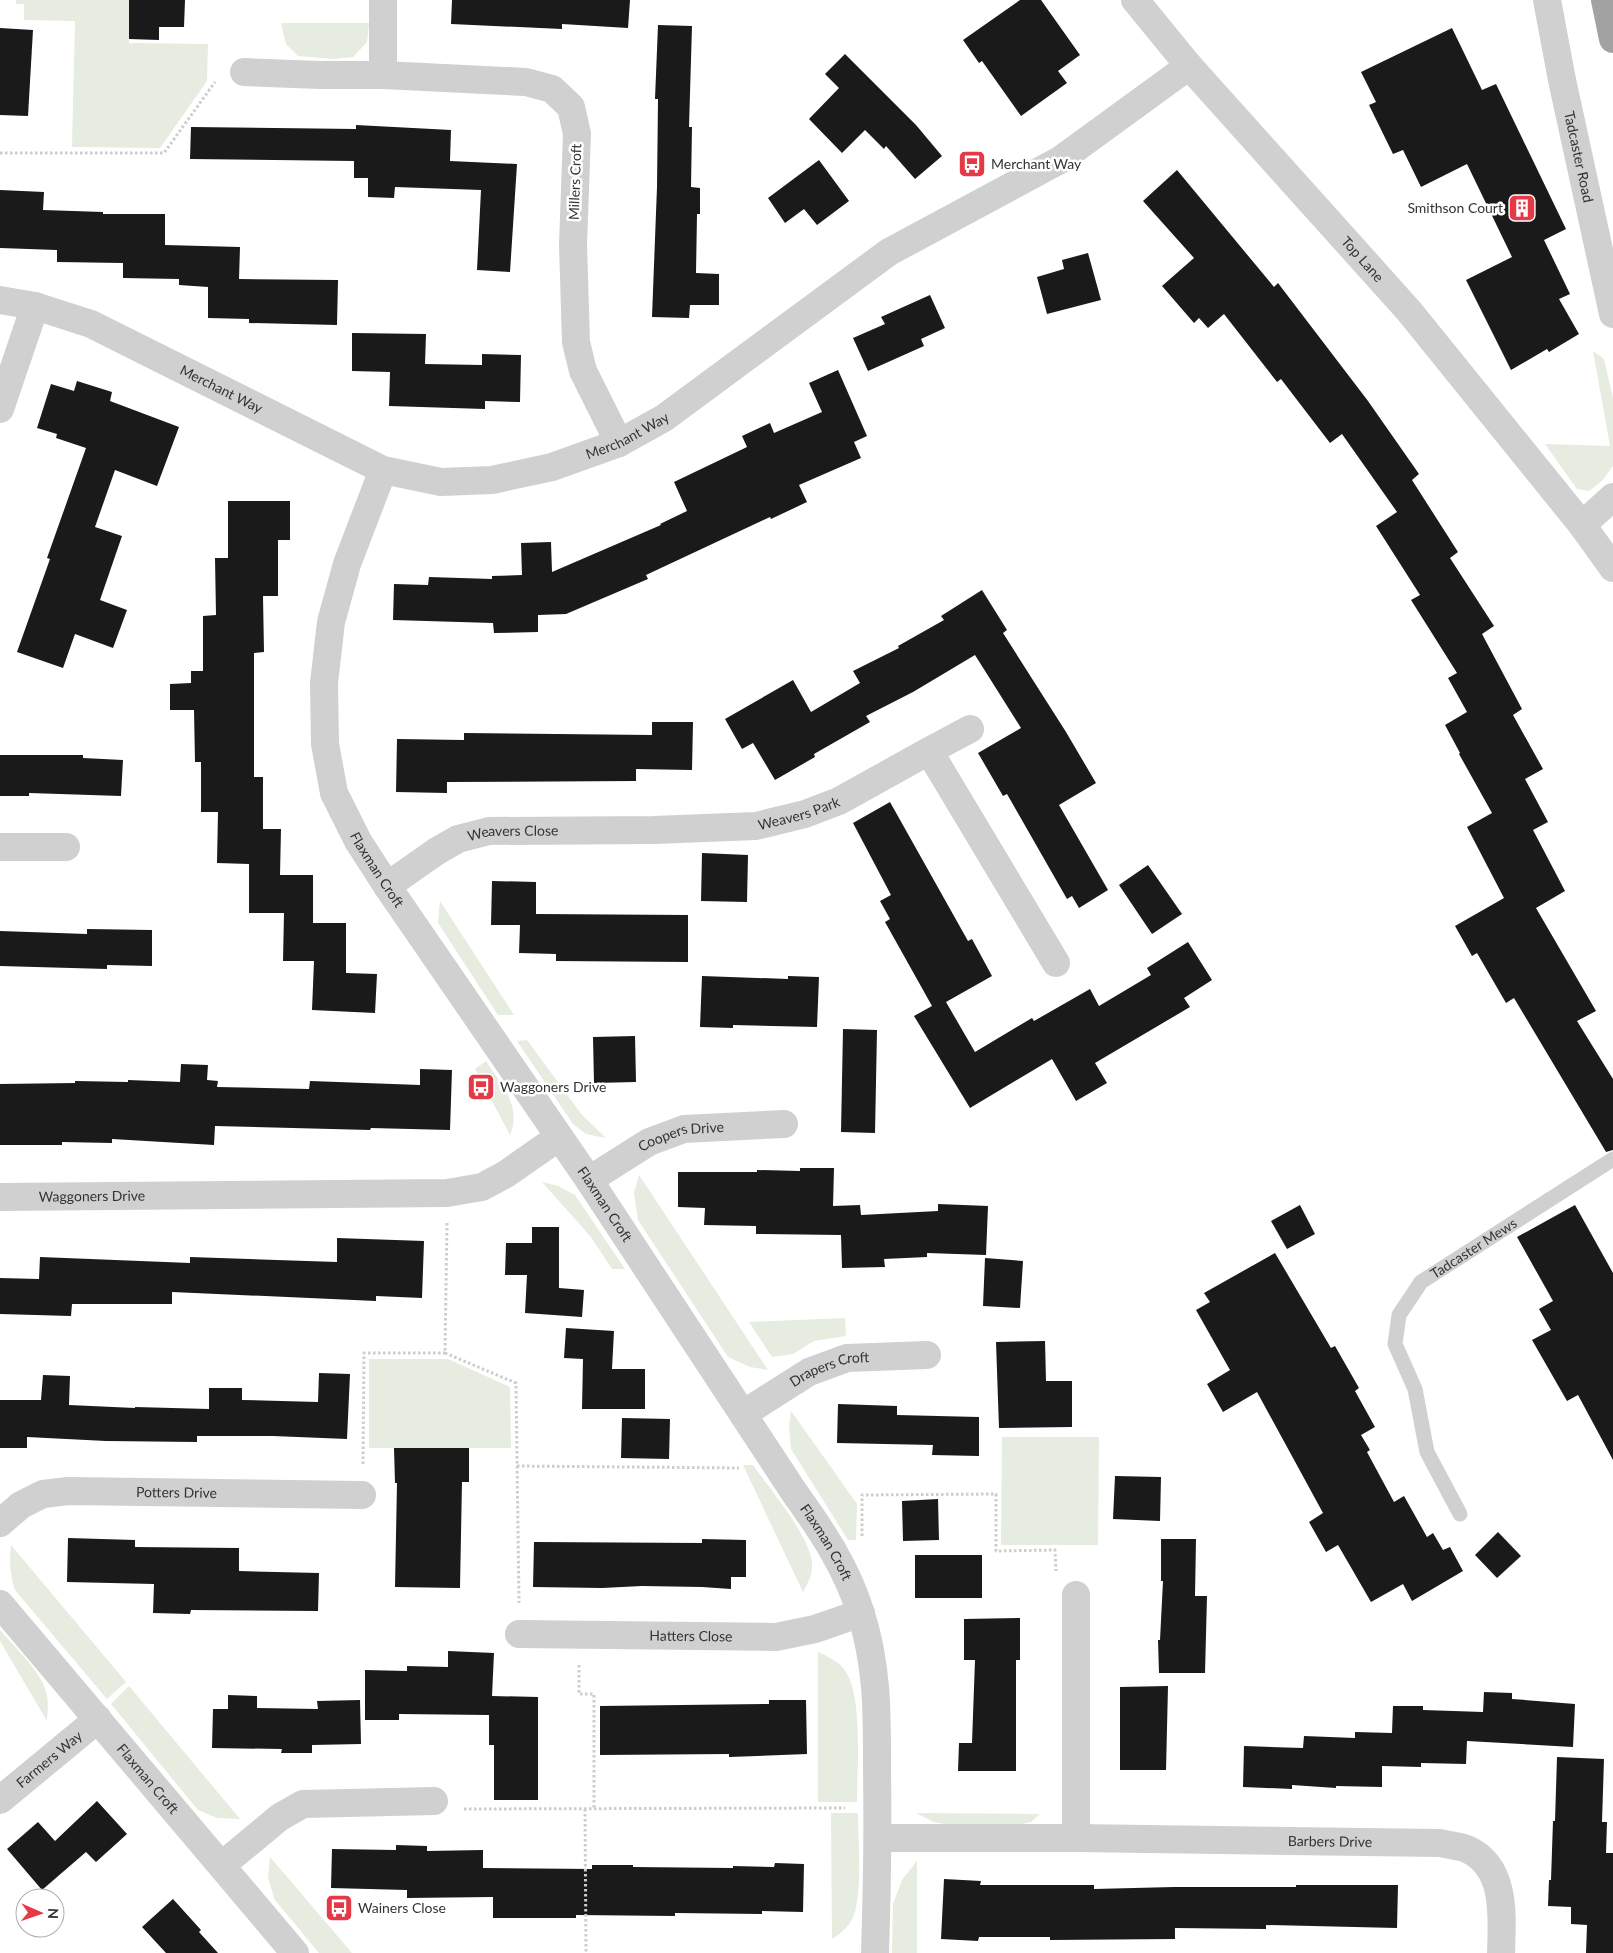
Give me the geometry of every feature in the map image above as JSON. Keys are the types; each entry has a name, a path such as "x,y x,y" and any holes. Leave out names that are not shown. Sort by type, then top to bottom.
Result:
{"highway":[{"path":"1606,0 1613,39"}],"street":[{"path":"383,0 383,75"},
{"name":"Top Lane","path":"1135,0 1189,66 1409,311 1582,525"},
{"name":"Tadcaster Road","path":"1547,0 1562,80 1613,314"},
{"name":"Merchant Way","path":"0,300 35,306 91,324 383,470 441,482 492,480 552,467 619,443 664,418 889,252 1060,160 1189,66"},
{"name":"Millers Croft","path":"244,72 383,75 526,82 552,90 570,107 576,134 573,245 576,342 583,371 619,443"},
{"path":"0,409 35,306"},
{"name":"Flaxman Croft","path":"383,470 347,564 331,622 324,683 325,744 334,793 358,842 589,1180 840,1562 861,1613 871,1650 876,1686 878,1838 875,1953"},
{"path":"1613,497 1582,525 1613,568"},
{"name":"Weavers Park","path":"654,830 756,826 805,814 840,801 970,729"},
{"path":"930,751 1056,963"},
{"name":"Weavers Close","path":"387,886 437,851 458,839 490,831 654,830"},
{"path":"0,847 66,847"},
{"name":"Coopers Drive","path":"589,1180 649,1142 684,1129 784,1124"},
{"name":"Waggoners Drive","path":"0,1197 447,1193 482,1187 506,1174 559,1137"},
{"name":"Drapers Croft","path":"743,1414 809,1372 847,1358 927,1355"},
{"name":"Potters Drive","path":"0,1523 21,1505 43,1494 68,1491 362,1495"},
{"path":"1076,1595 1076,1838"},
{"name":"Flaxman Croft","path":"0,1604 296,1953"},
{"name":"Hatters Close","path":"519,1634 776,1637 815,1630 861,1613"},
{"name":"Farmers Way","path":"0,1800 98,1719"},
{"path":"222,1865 280,1817 303,1804 434,1801"},
{"name":"Barbers Drive","path":"878,1838 1076,1838 1440,1843 1467,1849 1486,1863 1499,1886 1502,1915 1501,1953"}],"lane":[{"name":"Tadcaster Mews","path":"1460,1514 1428,1452 1415,1389 1395,1344 1399,1315 1421,1282 1613,1159"}],"path":[{"path":"0,153 164,153 214,82 244,72"},
{"path":"445,1353 447,1193"},
{"path":"362,1495 364,1353 445,1353 516,1383 519,1634"},
{"path":"517,1466 778,1468"},
{"path":"840,1562 862,1546 862,1495 996,1494 996,1550 1055,1550 1056,1574 1076,1595"},
{"path":"580,1634 579,1694 594,1694 594,1809"},
{"path":"434,1801 465,1809 878,1808"},
{"path":"585,1809 586,1953"}],"shaded area":[{"path":"16,0 129,0 129,43 208,44 207,81 160,148 72,147 75,21 24,20 24,4 16,4"},
{"path":"281,23 369,23 367,42 353,57 333,59 298,56 286,44"},
{"path":"1593,351 1604,359 1613,398 1613,466 1602,481 1589,491 1577,489 1545,444 1610,446"},
{"path":"440,901 514,1015 498,1015 438,923"},
{"path":"527,1040 582,1115 606,1138 586,1134 573,1124 517,1041"},
{"path":"486,1061 512,1105 513,1124 510,1135 475,1069"},
{"path":"639,1175 768,1370 750,1367 728,1357 638,1220 634,1193"},
{"path":"542,1182 558,1186 575,1195 625,1269 612,1269 591,1237"},
{"path":"845,1318 846,1336 814,1341 793,1354 772,1357 749,1322"},
{"path":"369,1359 448,1359 510,1387 511,1448 369,1448"},
{"path":"791,1411 857,1504 856,1540 848,1540 791,1449 789,1426"},
{"path":"1002,1437 1099,1437 1098,1545 1001,1545"},
{"path":"743,1465 753,1465 788,1512 810,1552 812,1571 803,1592"},
{"path":"11,1545 126,1682 107,1699 15,1590 10,1568"},
{"path":"0,1630 41,1679 46,1690 47,1721 0,1641"},
{"path":"818,1652 841,1665 851,1684 855,1699 858,1735 857,1802 818,1802"},
{"path":"129,1686 240,1819 217,1818 198,1810 111,1704"},
{"path":"831,1813 858,1813 859,1866 858,1895 853,1917 844,1930 832,1939"},
{"path":"916,1813 1040,1814 1031,1822 1011,1826 949,1825 934,1822"},
{"path":"270,1857 352,1953 319,1953 275,1900 268,1878"},
{"path":"917,1861 917,1953 892,1953 893,1904 902,1880"}],"building":[{"path":"129,0 185,0 184,27 159,27 159,40 129,39"},
{"path":"452,0 630,0 628,28 562,24 562,29 451,24"},
{"path":"1020,0 1041,0 1080,55 1058,71 1067,83 1021,116 982,61 979,63 963,40"},
{"path":"658,25 692,26 689,127 692,127 691,187 700,188 700,214 697,214 696,273 719,274 719,305 690,305 689,318 652,317 657,187 658,99 655,99"},
{"path":"0,28 33,30 28,116 0,115"},
{"name":"Smithson Court","path":"1452,28 1482,90 1496,84 1566,229 1544,240 1570,294 1559,299 1579,334 1549,352 1547,349 1511,370 1466,280 1512,257 1467,164 1421,187 1403,150 1393,154 1369,105 1376,102 1361,72"},
{"path":"845,54 916,125 942,156 915,179 886,146 884,149 865,130 842,153 809,119 839,88 825,74"},
{"path":"356,125 451,130 450,161 517,164 510,272 477,270 481,190 395,187 394,198 368,197 368,178 354,178 354,161 190,159 191,127 356,129"},
{"path":"819,160 849,201 817,225 804,209 785,223 768,198"},
{"path":"1177,170 1274,287 1278,283 1368,401 1419,474 1412,480 1458,552 1450,558 1494,626 1482,634 1522,709 1513,715 1543,769 1525,779 1548,822 1533,830 1565,891 1536,908 1596,1011 1577,1021 1613,1079 1613,1150 1606,1152 1514,998 1506,1003 1477,953 1472,956 1455,926 1504,898 1467,827 1492,813 1445,725 1467,712 1448,678 1457,673 1411,600 1420,595 1376,526 1397,512 1342,434 1330,443 1281,379 1277,382 1224,314 1208,328 1199,318 1194,323 1162,286 1194,258 1143,201"},
{"path":"0,190 44,192 43,210 103,212 103,214 165,214 165,245 240,247 239,279 338,280 337,325 249,323 249,319 208,318 208,287 179,285 179,279 123,278 123,263 57,262 57,250 0,248"},
{"path":"1088,253 1101,300 1047,314 1037,277 1064,269 1062,260"},
{"path":"930,295 945,328 921,339 924,346 868,371 853,338 885,324 881,317"},
{"path":"352,333 426,334 425,364 482,365 482,354 521,355 520,402 485,401 485,409 389,406 390,372 352,371"},
{"path":"838,370 867,436 854,442 861,458 799,485 807,502 771,519 770,517 646,575 648,579 566,614 538,615 538,632 494,633 493,623 393,620 394,584 428,585 429,577 492,579 492,576 522,575 521,543 551,542 552,572 661,525 687,511 674,482 747,447 742,436 770,423 774,433 822,412 809,383"},
{"path":"77,381 112,392 110,401 179,427 157,486 115,470 95,527 122,536 100,600 127,610 113,648 75,634 63,668 17,652 50,559 47,558 86,448 56,438 57,434 37,428 51,384 74,391"},
{"path":"228,501 290,501 290,540 278,540 278,596 263,596 264,652 254,653 254,777 263,777 263,829 281,829 280,875 313,875 313,923 346,923 346,973 377,974 375,1013 312,1010 314,961 283,961 284,913 249,913 249,864 217,863 218,812 201,812 201,762 195,762 194,710 170,710 170,684 191,683 191,671 203,671 203,616 216,615 215,558 228,558"},
{"path":"982,590 1007,630 1003,633 1096,783 1059,805 1108,890 1079,908 1072,896 1067,899 1007,794 1003,796 978,753 1021,728 975,655 913,692 866,716 870,722 814,754 815,757 775,780 753,743 742,749 725,719 793,680 811,712 860,683 853,671 899,648 898,646 944,620 941,616"},
{"path":"652,722 693,722 692,770 636,769 636,781 447,782 447,793 396,792 397,739 464,740 464,733 652,735"},
{"path":"0,755 83,755 83,758 123,760 121,796 29,793 29,796 0,796"},
{"path":"890,802 968,941 972,939 992,976 946,1002 975,1052 1032,1018 1034,1021 1090,989 1099,1006 1151,975 1147,968 1188,942 1212,980 1184,998 1190,1007 1095,1063 1107,1083 1076,1101 1052,1059 970,1108 914,1016 932,1006 885,922 890,919 880,901 891,895 853,823"},
{"path":"702,853 748,855 747,902 701,901"},
{"path":"1148,865 1182,914 1152,934 1119,885"},
{"path":"492,881 536,882 536,914 688,915 688,962 556,961 556,954 519,953 520,925 491,925"},
{"path":"87,929 152,930 152,966 107,965 107,969 0,966 0,931 87,934"},
{"path":"702,976 788,979 788,976 819,977 817,1027 733,1025 733,1028 700,1027"},
{"path":"843,1029 877,1030 875,1133 841,1132"},
{"path":"635,1036 636,1082 594,1083 593,1037"},
{"path":"181,1064 208,1065 207,1080 218,1081 217,1087 309,1089 310,1081 420,1085 420,1069 452,1070 450,1130 215,1126 214,1145 112,1139 112,1143 62,1142 62,1145 0,1145 0,1084 75,1083 75,1081 128,1082 128,1080 180,1082"},
{"path":"800,1168 834,1168 833,1206 860,1205 861,1215 938,1211 938,1204 988,1206 986,1255 927,1253 927,1257 884,1259 885,1267 842,1268 841,1235 756,1234 756,1226 704,1225 705,1208 678,1207 678,1172 800,1171"},
{"path":"1300,1205 1315,1234 1287,1249 1271,1221"},
{"path":"1575,1205 1613,1273 1613,1460 1578,1395 1567,1401 1532,1340 1551,1330 1539,1309 1553,1301 1517,1237"},
{"path":"532,1227 559,1227 559,1288 584,1290 582,1317 525,1313 527,1275 505,1275 506,1243 532,1243"},
{"path":"337,1238 424,1241 422,1298 376,1296 376,1301 172,1292 172,1304 72,1304 71,1316 0,1314 0,1278 39,1279 40,1257 190,1263 190,1257 337,1262"},
{"path":"1275,1253 1331,1348 1335,1346 1359,1388 1355,1391 1375,1427 1361,1435 1370,1450 1367,1452 1394,1502 1404,1496 1427,1537 1433,1533 1443,1550 1450,1547 1463,1571 1412,1601 1403,1584 1371,1602 1338,1545 1326,1552 1309,1522 1323,1513 1257,1392 1223,1412 1207,1384 1230,1370 1196,1310 1210,1302 1204,1293"},
{"path":"985,1258 1023,1261 1020,1308 983,1306"},
{"path":"566,1328 614,1331 612,1369 645,1369 645,1409 582,1409 583,1359 564,1358"},
{"path":"1045,1341 1046,1381 1072,1381 1072,1427 999,1428 996,1342"},
{"path":"319,1373 350,1374 347,1439 273,1436 197,1436 197,1442 106,1441 27,1437 27,1448 0,1448 0,1400 41,1400 43,1375 70,1376 69,1405 209,1409 209,1388 242,1388 242,1400 318,1402"},
{"path":"838,1404 897,1406 897,1415 979,1417 979,1456 932,1455 933,1445 837,1443"},
{"path":"622,1418 670,1419 669,1459 621,1458"},
{"path":"394,1448 469,1448 469,1482 462,1482 460,1588 395,1587 397,1483 395,1483"},
{"path":"1115,1476 1161,1477 1160,1521 1113,1519"},
{"path":"938,1499 939,1540 903,1541 902,1501"},
{"path":"1498,1532 1521,1556 1497,1578 1475,1555"},
{"path":"68,1538 135,1540 135,1547 239,1548 239,1571 319,1573 318,1611 191,1610 190,1614 153,1613 154,1584 67,1582"},
{"path":"702,1539 746,1540 746,1577 731,1577 731,1589 642,1586 602,1588 533,1587 534,1542 702,1543"},
{"path":"1161,1539 1196,1539 1195,1596 1207,1596 1205,1673 1159,1673 1158,1640 1160,1640 1163,1581 1161,1581"},
{"path":"915,1555 982,1555 982,1598 915,1598"},
{"path":"1020,1618 1020,1660 1016,1660 1016,1771 958,1771 959,1743 972,1743 975,1660 964,1660 964,1619"},
{"path":"448,1651 494,1653 492,1696 538,1697 538,1800 494,1800 494,1745 489,1745 489,1715 399,1714 399,1720 365,1720 365,1670 407,1671 407,1666 448,1667"},
{"path":"1168,1686 1166,1770 1120,1770 1120,1687"},
{"path":"1484,1692 1512,1693 1512,1699 1575,1704 1573,1747 1467,1741 1466,1764 1421,1763 1421,1767 1382,1766 1382,1787 1336,1786 1336,1788 1292,1785 1292,1789 1243,1787 1244,1746 1303,1748 1304,1736 1355,1738 1355,1732 1392,1733 1393,1706 1423,1706 1423,1710 1483,1712"},
{"path":"228,1695 257,1696 257,1708 318,1709 317,1701 360,1700 361,1744 312,1745 312,1753 281,1753 282,1749 212,1748 213,1709 228,1709"},
{"path":"769,1700 806,1700 807,1754 729,1757 729,1754 600,1755 600,1706 769,1704"},
{"path":"1557,1757 1604,1759 1602,1822 1607,1822 1606,1853 1613,1853 1613,1953 1586,1953 1587,1925 1571,1924 1571,1907 1548,1906 1553,1821 1555,1821"},
{"path":"97,1801 127,1834 96,1862 86,1852 44,1888 40,1888 7,1849 38,1822 55,1841"},
{"path":"396,1845 427,1846 427,1851 483,1850 483,1868 592,1869 592,1865 633,1865 633,1867 733,1868 733,1866 774,1867 775,1863 804,1864 803,1912 762,1911 762,1914 675,1913 675,1916 576,1915 576,1918 493,1918 493,1897 407,1898 407,1890 331,1888 332,1849 396,1850"},
{"path":"944,1879 981,1881 980,1885 1094,1885 1094,1889 1398,1885 1397,1928 1266,1925 1266,1929 1175,1928 1175,1939 1050,1940 1050,1937 979,1937 978,1941 941,1939"},
{"path":"173,1899 201,1930 199,1932 218,1953 166,1953 142,1927"}],"place":[{"name":"Merchant Way","path":"972,164"},
{"name":"Smithson Court","path":"1522,208"},
{"name":"Waggoners Drive","path":"481,1087"},
{"name":"Wainers Close","path":"339,1908"}]}
